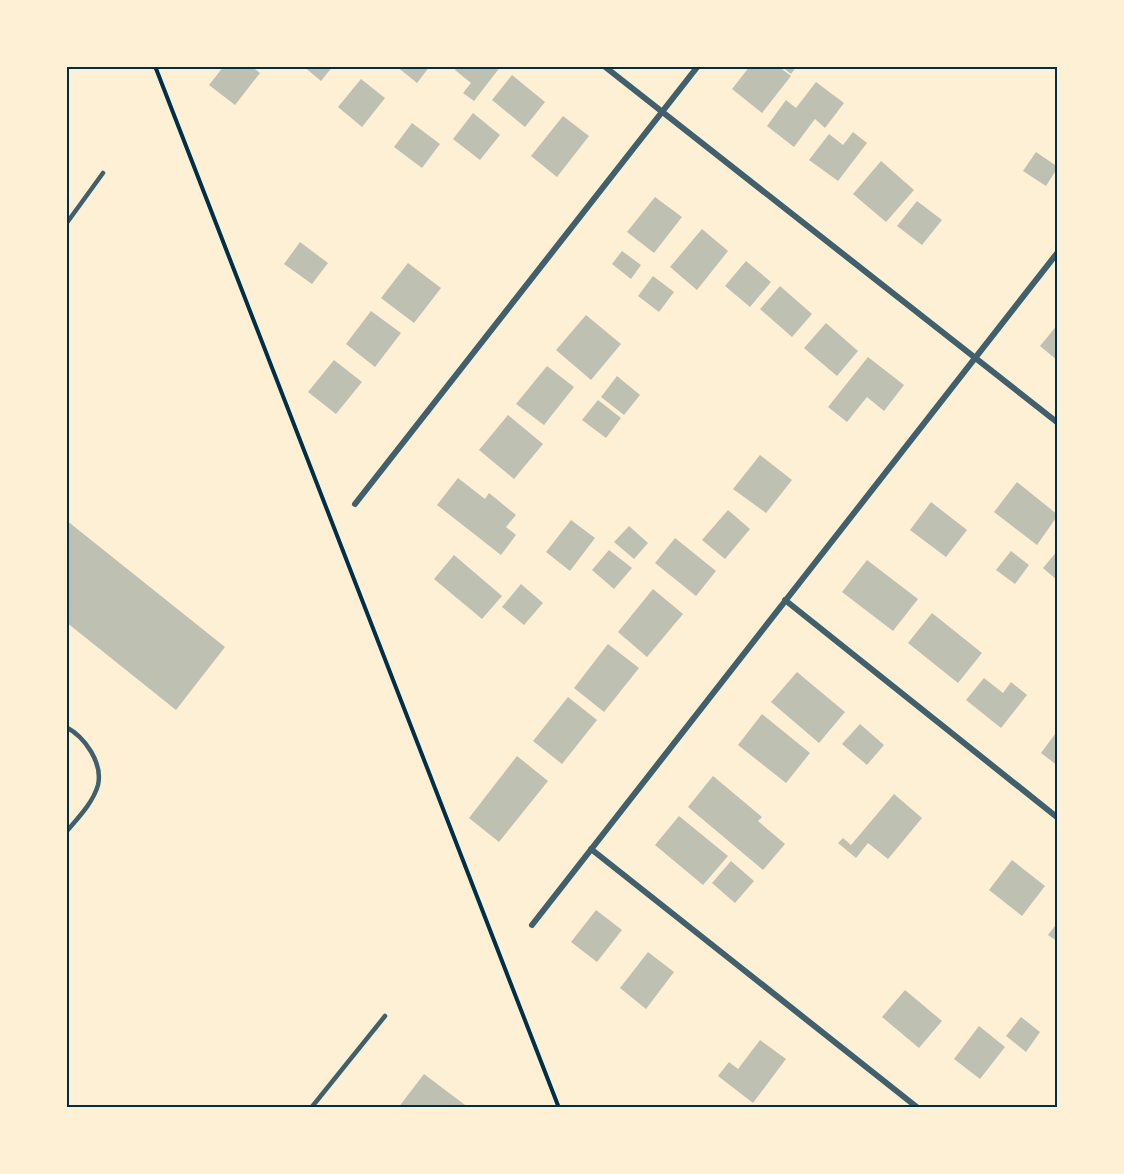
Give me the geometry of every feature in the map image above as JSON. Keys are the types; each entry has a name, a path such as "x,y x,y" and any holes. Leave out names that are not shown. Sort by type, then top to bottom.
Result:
{"street":[{"path":"604,66 1058,423"},
{"path":"355,504 698,66"},
{"path":"532,925 1058,252"},
{"path":"786,600 1058,818"},
{"path":"591,849 918,1108"}],"lane":[{"path":"66,224 103,173"},
{"path":"66,727 87,745 95,760 98,785 66,832"},
{"path":"311,1108 385,1017"}],"path":[{"path":"155,66 559,1108"}],"building":[{"path":"224,66 251,66 260,73 235,105 209,85"},
{"path":"303,66 333,66 321,81"},
{"path":"396,66 430,66 417,83"},
{"path":"458,66 501,66 474,101 463,93 471,83 455,70"},
{"path":"750,66 778,66 791,76 762,113 732,89"},
{"path":"781,66 797,66 791,74"},
{"path":"512,75 545,102 525,127 492,100"},
{"path":"361,79 385,98 362,127 338,107"},
{"path":"816,82 844,103 825,128 815,119 794,147 767,126 786,100 796,108"},
{"path":"473,113 500,135 480,160 453,139"},
{"path":"563,116 589,136 557,177 531,156"},
{"path":"412,123 440,144 422,168 394,147"},
{"path":"853,132 867,143 838,181 809,160 829,134 843,145"},
{"path":"1036,152 1058,167 1046,186 1023,171"},
{"path":"881,161 914,190 886,222 853,194"},
{"path":"655,197 682,217 654,253 627,232"},
{"path":"917,201 942,220 922,245 897,226"},
{"path":"702,229 728,251 697,290 670,267"},
{"path":"300,242 328,263 312,284 284,264"},
{"path":"622,251 641,265 631,279 612,264"},
{"path":"746,261 771,282 750,307 725,286"},
{"path":"408,263 441,288 414,323 381,298"},
{"path":"653,276 674,292 659,312 638,296"},
{"path":"780,286 812,314 792,337 760,309"},
{"path":"371,311 401,333 375,367 346,344"},
{"path":"586,315 621,344 591,380 556,350"},
{"path":"826,323 858,351 837,376 804,348"},
{"path":"1058,324 1058,361 1040,346"},
{"path":"868,357 904,385 884,411 867,397 847,422 828,407"},
{"path":"334,360 362,382 336,414 308,392"},
{"path":"547,366 574,387 544,425 516,404"},
{"path":"617,376 640,395 624,415 601,397"},
{"path":"598,400 621,418 606,438 582,420"},
{"path":"508,415 543,444 514,479 479,450"},
{"path":"760,455 792,480 766,513 733,489"},
{"path":"458,478 485,499 489,493 516,515 506,527 516,535 501,555 437,505"},
{"path":"1017,482 1058,515 1037,545 994,512"},
{"path":"931,502 967,530 946,557 910,530"},
{"path":"728,510 750,529 725,559 702,540"},
{"path":"66,520 225,647 176,710 66,622"},
{"path":"571,520 595,538 570,571 546,552"},
{"path":"629,526 648,543 634,559 614,542"},
{"path":"675,538 716,571 696,596 655,563"},
{"path":"609,550 632,568 614,589 592,570"},
{"path":"1058,550 1058,581 1043,568"},
{"path":"1011,551 1029,565 1015,584 996,570"},
{"path":"454,555 502,596 482,619 434,579"},
{"path":"867,560 918,599 893,631 842,592"},
{"path":"521,584 543,603 524,625 502,607"},
{"path":"653,589 683,614 647,657 618,632"},
{"path":"932,613 982,653 958,683 908,643"},
{"path":"608,644 639,668 604,712 574,688"},
{"path":"797,672 845,712 819,743 771,702"},
{"path":"984,678 1003,693 1011,682 1027,695 1001,728 966,700"},
{"path":"568,697 597,720 562,764 533,741"},
{"path":"762,714 810,753 786,783 738,745"},
{"path":"860,724 884,745 867,765 842,744"},
{"path":"1058,730 1058,766 1041,753"},
{"path":"517,756 548,781 499,842 469,818"},
{"path":"713,776 762,817 758,821 785,844 763,870 688,807"},
{"path":"894,794 922,818 888,859 868,843 856,858 838,843 843,838 851,845"},
{"path":"679,816 728,856 703,885 655,845"},
{"path":"1012,860 1045,886 1022,916 989,890"},
{"path":"731,861 754,881 735,903 712,883"},
{"path":"596,910 622,930 597,962 571,942"},
{"path":"1058,922 1058,942 1048,935"},
{"path":"648,952 674,972 646,1009 620,988"},
{"path":"905,990 942,1021 919,1048 882,1017"},
{"path":"1021,1017 1040,1032 1026,1052 1006,1036"},
{"path":"979,1026 1005,1047 980,1079 954,1059"},
{"path":"760,1040 786,1059 753,1103 718,1076 729,1062 738,1069"},
{"path":"424,1074 469,1108 398,1108"}]}
